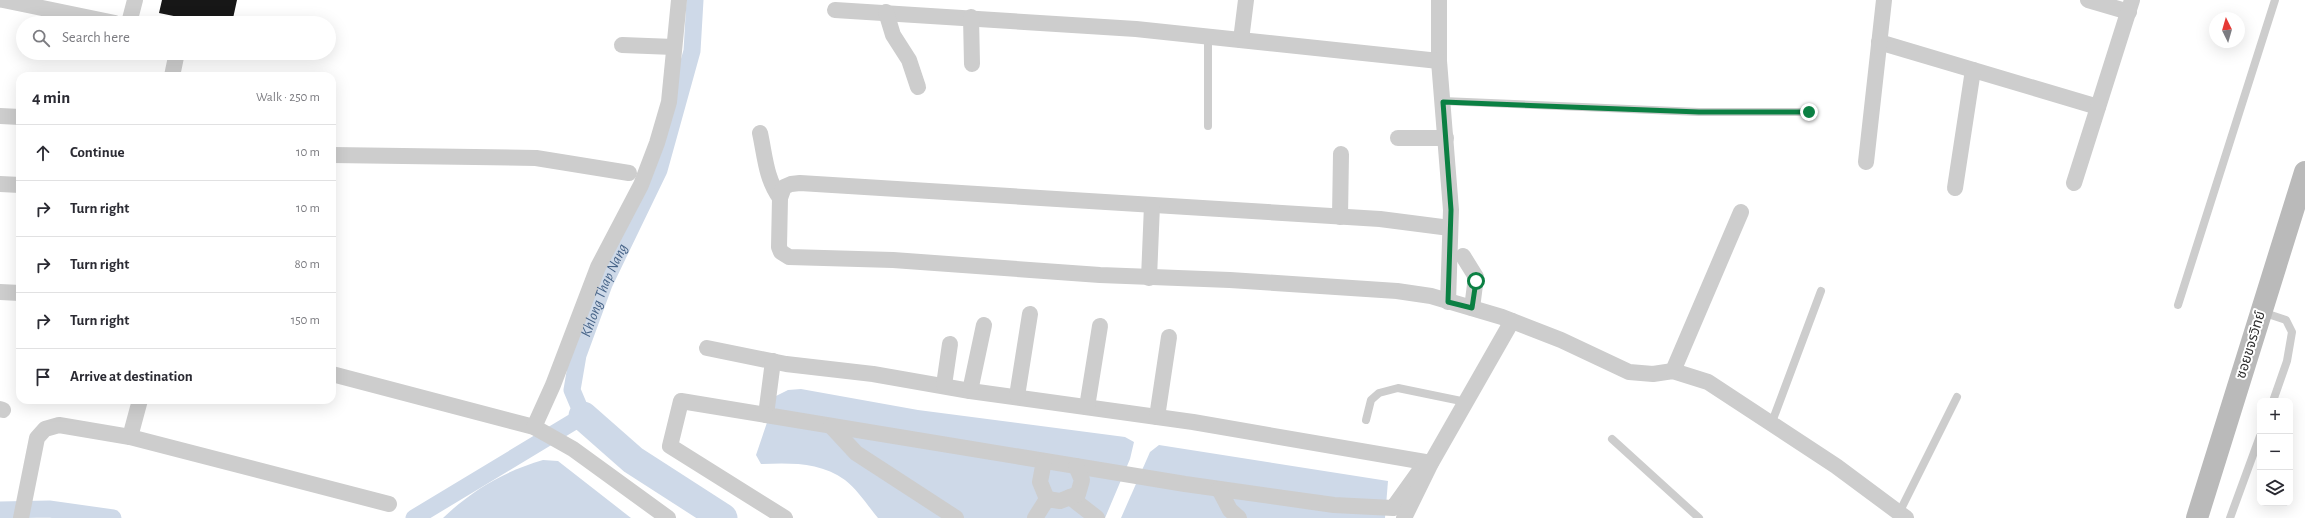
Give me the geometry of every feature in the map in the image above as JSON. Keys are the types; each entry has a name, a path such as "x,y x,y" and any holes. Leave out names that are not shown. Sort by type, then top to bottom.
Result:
{"street":[{"path":"3,0 81,16"},
{"path":"132,16 135,0"},
{"path":"534,427 553,385 598,267 647,170 669,102 679,0"},
{"path":"1241,40 1246,0"},
{"path":"1439,0 1439,61 1446,138 1450,228 1448,302"},
{"path":"1866,162 1884,0"},
{"path":"2074,183 2130,6 2088,0"},
{"path":"835,10 971,17 1208,36 1439,61"},
{"path":"886,12 893,34 909,60 918,87"},
{"path":"971,17 972,64"},
{"path":"1880,42 2098,107"},
{"path":"622,45 674,47"},
{"path":"173,72 175,60"},
{"path":"1955,188 1973,70"},
{"path":"0,116 16,117"},
{"path":"760,133 768,174 772,187 780,198"},
{"path":"1398,138 1446,138"},
{"path":"1340,216 1341,154"},
{"path":"336,155 536,158 629,173"},
{"name":"ซอยขจรวิทย์","path":"2197,518 2305,172"},
{"path":"0,184 16,186"},
{"path":"1450,228 1340,216 800,184 784,187 780,198 779,247 782,252 790,257 893,260 1149,278 1397,291 1431,296 1512,321 1561,340 1629,372 1654,374 1673,370 1708,382 1772,422 1903,515"},
{"path":"1149,278 1152,205"},
{"path":"1673,370 1741,212"},
{"path":"1463,256 1476,277 1472,308"},
{"path":"0,292 16,293"},
{"path":"1017,396 1030,314"},
{"path":"786,518 670,446 681,401 1219,489 1334,505 1393,508 1428,463 1466,402 1512,321"},
{"path":"970,391 984,325"},
{"path":"1087,407 1100,326"},
{"path":"1156,417 1169,337"},
{"path":"944,385 950,344"},
{"path":"707,348 773,362 944,385 970,391 1017,396 1156,417 1428,463"},
{"path":"766,415 773,362"},
{"path":"336,375 515,420 534,427 573,449 667,518"},
{"path":"130,437 139,404"},
{"path":"21,518 36,438 45,429 59,425 130,437 389,504"},
{"path":"831,426 856,453 956,518"},
{"path":"1044,461 1040,482 1047,499"},
{"path":"1404,518 1428,463"},
{"path":"1047,499 1060,501 1078,494 1082,480 1076,466"},
{"path":"1219,489 1230,510 1239,518"},
{"path":"1070,498 1097,518"},
{"path":"1035,518 1047,499"}],"lane":[{"path":"2178,305 2275,0"},
{"path":"1208,36 1208,126"},
{"path":"1443,102 1699,112 1809,112"},
{"path":"1772,422 1821,291"},
{"path":"2261,312 2286,320 2292,332 2287,361 2273,398"},
{"path":"1366,420 1370,400 1389,389 1398,388 1466,402"},
{"path":"1903,515 1957,397"},
{"path":"1612,439 1699,518"},
{"path":"2230,518 2257,444"}],"water":[{"path":"801,389 918,410 1125,437 1134,442 1130,459 1105,518 878,518 854,488 835,474 826,470 805,465 761,464 756,455 776,396 788,390"},
{"path":"1159,445 1388,481 1385,518 1121,518 1150,452"},
{"path":"543,460 558,461 631,518 443,518 477,490 515,470"}],"building":[{"path":"162,0 237,0 234,16 174,16 159,13"}],"waterway":[{"name":"Khlong Thap Nang","path":"414,518 583,416 572,390 578,355 604,284 659,170 692,51 695,0"},
{"name":"Khlong Thap Nang","path":"583,416 633,460 723,518"},
{"path":"0,510 49,509 113,518"}],"route":[{"path":"1476,281 1472,308 1448,302 1451,210 1443,102 1699,112 1809,112"}]}
